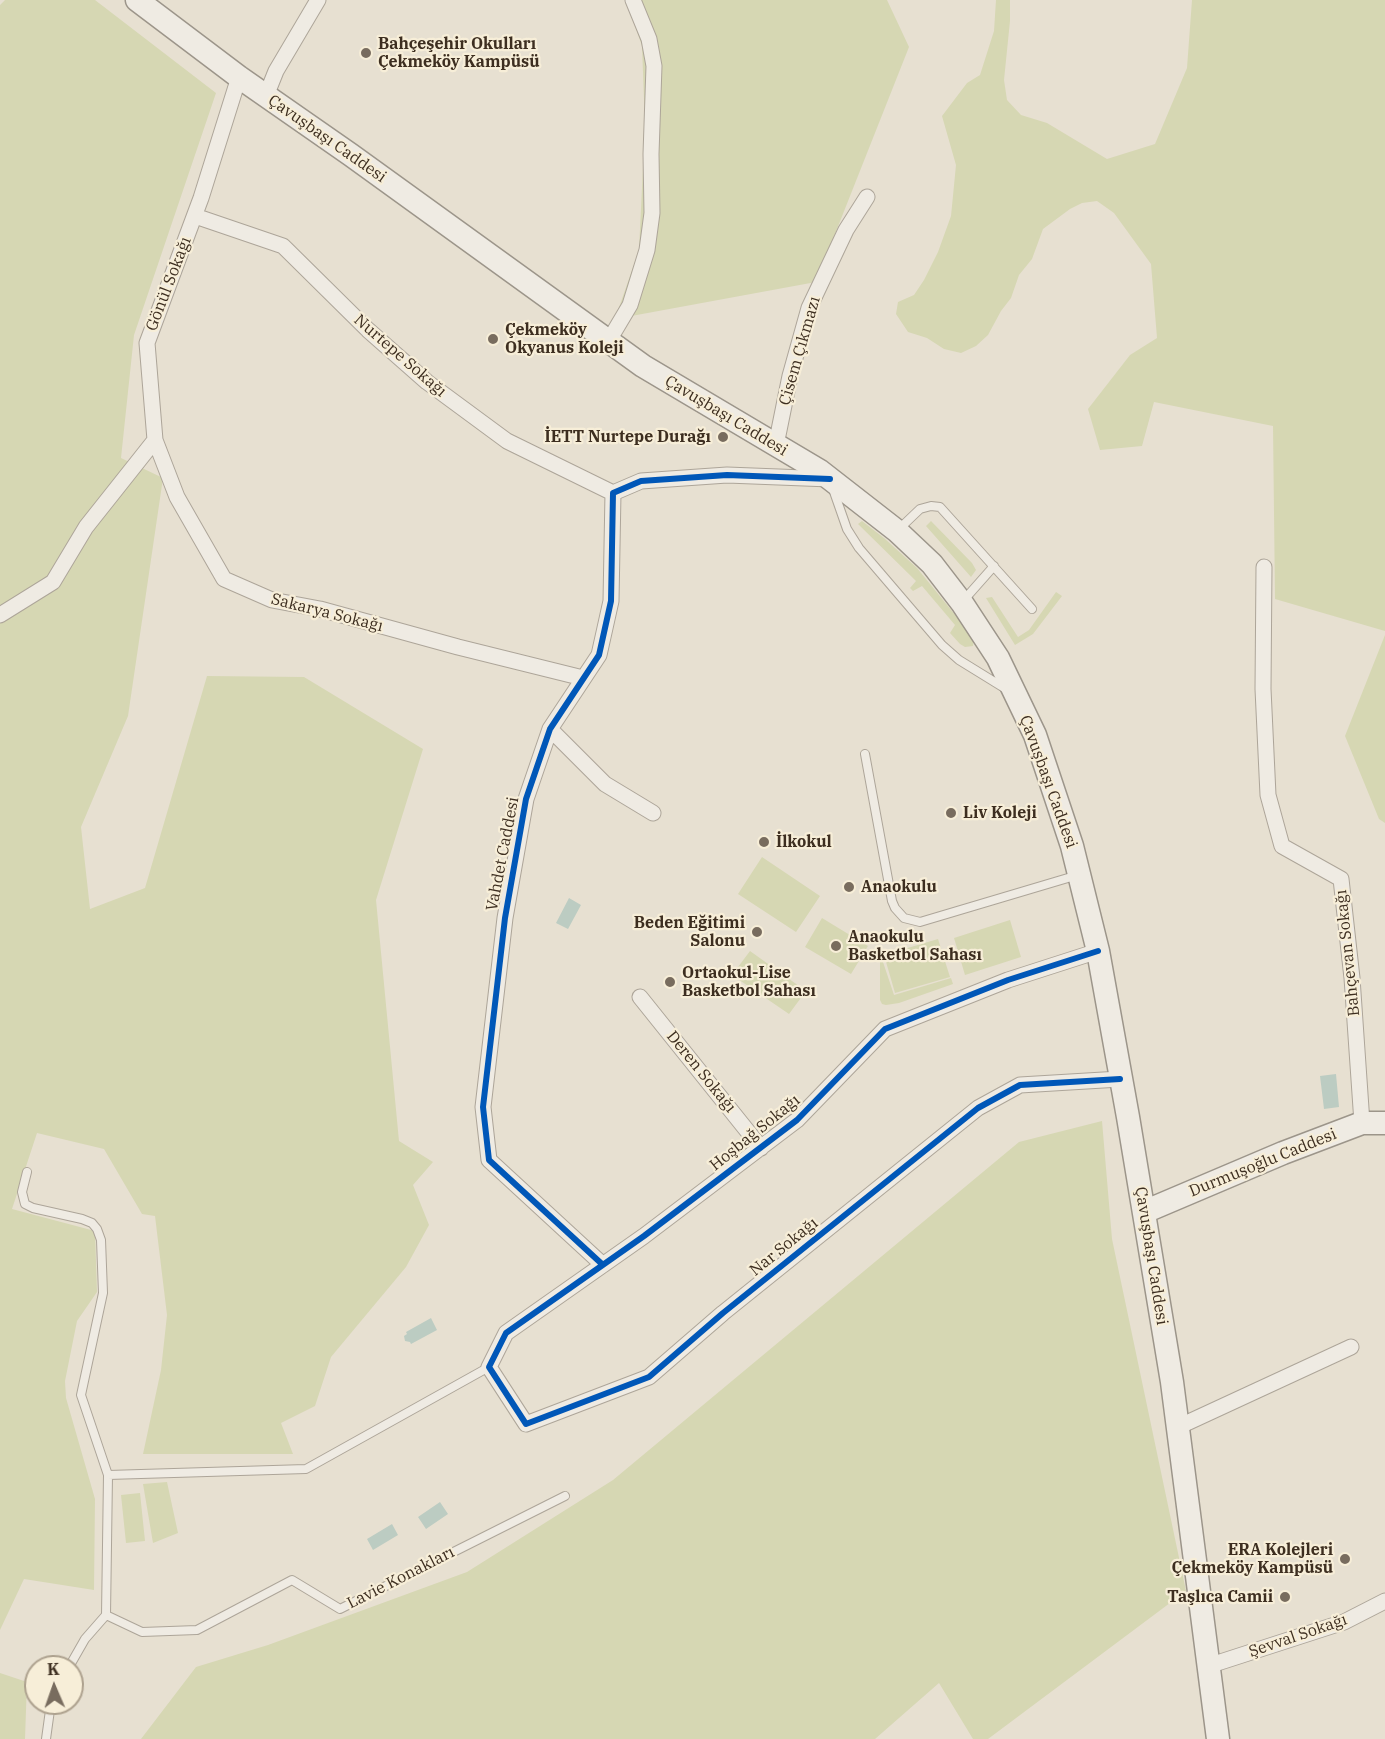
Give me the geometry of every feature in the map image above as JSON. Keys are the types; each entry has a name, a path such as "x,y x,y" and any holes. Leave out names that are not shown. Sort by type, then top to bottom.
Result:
{"main road":[{"name":"Çavuşbaşı Caddesi","path":"137,0 239,77 351,155 608,342 643,366 820,471 897,531 932,564 962,603 998,658 1035,735 1072,846 1098,951 1172,1382 1218,1739"},
{"name":"Durmuşoğlu Caddesi","path":"1144,1212 1283,1153 1362,1123 1385,1124"}],"street":[{"path":"266,96 276,71 318,0"},
{"path":"608,342 630,305 647,250 652,213 651,154 654,66 649,39 633,0"},
{"name":"Gönül Sokağı","path":"155,440 147,343 195,216 239,77"},
{"name":"Çisem Çıkmazı","path":"776,445 790,376 809,308 846,230 867,198"},
{"name":"Nurtepe Sokağı","path":"195,216 283,246 368,330 428,382 507,441 613,493"},
{"path":"0,615 53,582 86,527 155,440"},
{"name":"Sakarya Sokağı","path":"155,440 177,497 224,579 272,600 320,609 583,678"},
{"path":"613,493 641,482 727,475 830,479"},
{"name":"Vahdet Caddesi","path":"603,1265 489,1160 483,1107 505,918 526,800 550,729 599,655 611,601 613,493"},
{"name":"Bahçevan Sokağı","path":"1264,567 1263,688 1268,795 1282,846 1341,879 1352,978 1362,1123"},
{"path":"550,729 605,784 653,813"},
{"name":"Hoşbağ Sokağı","path":"489,1367 506,1333 644,1236 797,1120 885,1029 1008,980 1098,951"},
{"name":"Deren Sokağı","path":"640,997 761,1148"},
{"name":"Nar Sokağı","path":"489,1367 526,1424 649,1377 723,1313 978,1108 1020,1085 1120,1079"},
{"path":"1178,1427 1351,1347"},
{"name":"Şevval Sokağı","path":"1208,1666 1344,1622 1385,1600"}],"lane":[{"path":"830,479 847,529 859,548 942,645 959,660 1015,694"},
{"path":"897,531 920,509 931,506 940,507 1032,609"},
{"path":"962,603 994,567"},
{"path":"865,754 892,901 904,918 920,922 1079,874"},
{"path":"27,1172 22,1192 25,1204 92,1223 101,1240 103,1293 81,1395 108,1475 106,1615 85,1639 76,1655"},
{"path":"108,1475 306,1469 489,1367"},
{"name":"Lavie Konakları","path":"106,1615 142,1632 197,1630 292,1580 340,1609 565,1496"},
{"path":"46,1739 49,1715"}],"green space":[{"path":"5,0 95,0 216,93 134,335 121,458 163,478 128,716 81,827 90,909 145,888 207,676 304,677 423,749 376,900 399,1141 433,1162 413,1185 429,1225 406,1267 331,1357 315,1406 281,1423 293,1454 143,1454 161,1370 167,1315 155,1216 142,1214 104,1149 37,1133 12,1209 95,1231 97,1292 77,1321 65,1381 66,1398 95,1499 94,1590 24,1579 0,1630 0,5"},
{"path":"626,0 887,0 909,47 816,282 615,319 639,250 645,126 642,46"},
{"path":"996,0 1010,0 1004,80 1007,100 1021,115 1047,123 1107,159 1155,144 1187,68 1192,0 1385,0 1385,631 1275,599 1273,426 1154,402 1142,446 1100,450 1088,409 1130,355 1157,338 1151,264 1114,213 1097,201 1082,203 1070,209 1043,229 1032,259 1019,275 1011,298 988,335 976,346 961,353 944,349 927,338 908,332 896,314 898,302 914,295 924,280 938,252 951,216 956,165 942,116 967,83 980,75 994,31"},
{"path":"862,521 917,568 974,638 973,646 965,647 950,633 955,625 922,586 913,591 910,588 916,581 858,524"},
{"path":"931,521 972,563 976,570 971,577 926,526"},
{"path":"1056,592 1062,596 1033,634 1015,645 986,598 992,597 1018,637 1029,630"},
{"path":"1385,635 1385,823 1379,819 1345,736"},
{"path":"762,857 820,896 796,932 738,894"},
{"name":"Anaokulu Basketbol Sahası","path":"822,918 868,946 851,974 805,947"},
{"path":"1010,920 1021,957 965,975 954,938"},
{"path":"938,939 950,977 895,993 884,955"},
{"path":"750,951 806,991 789,1014 732,975"},
{"path":"880,953 894,995 951,978 953,984 899,1003 882,1004 880,1000"},
{"path":"1102,1121 1112,1239 1186,1591 988,1739 973,1739 939,1683 875,1739 141,1739 196,1667 268,1645 467,1572 613,1480 1019,1142"},
{"path":"167,1482 178,1533 153,1543 143,1484"},
{"path":"140,1493 145,1541 126,1543 121,1495"},
{"path":"0,1673 24,1681 24,1715 26,1715 25,1739 0,1739"}],"shaded area":[{"path":"569,898 581,905 568,929 556,923"},
{"path":"1336,1074 1339,1107 1324,1109 1320,1076"},
{"path":"431,1318 437,1330 411,1344 405,1341 406,1332"},
{"path":"440,1502 448,1514 426,1529 418,1517"},
{"path":"392,1524 398,1535 373,1550 367,1539"}],"cycle path":[{"path":"603,1265 489,1160 483,1107 505,918 526,799 550,729 599,655 611,601 613,493 641,481 727,475 830,479"},
{"path":"1098,951 1008,980 885,1029 797,1120 644,1236 506,1333 489,1367 526,1424 649,1377 723,1313 978,1108 1020,1085 1120,1079"}],"place":[{"name":"Bahçeşehir Okulları Çekmeköy Kampüsü","path":"366,53"},
{"name":"Çekmeköy Okyanus Koleji","path":"493,339"},
{"name":"İETT Nurtepe Durağı","path":"723,437"},
{"name":"Liv Koleji","path":"951,813"},
{"name":"İlkokul","path":"764,842"},
{"name":"Anaokulu","path":"849,887"},
{"name":"Beden Eğitimi Salonu","path":"757,932"},
{"name":"Anaokulu Basketbol Sahası","path":"836,946"},
{"name":"Ortaokul-Lise Basketbol Sahası","path":"670,982"},
{"name":"ERA Kolejleri Çekmeköy Kampüsü","path":"1345,1559"},
{"name":"Taşlıca Camii","path":"1285,1597"}]}
